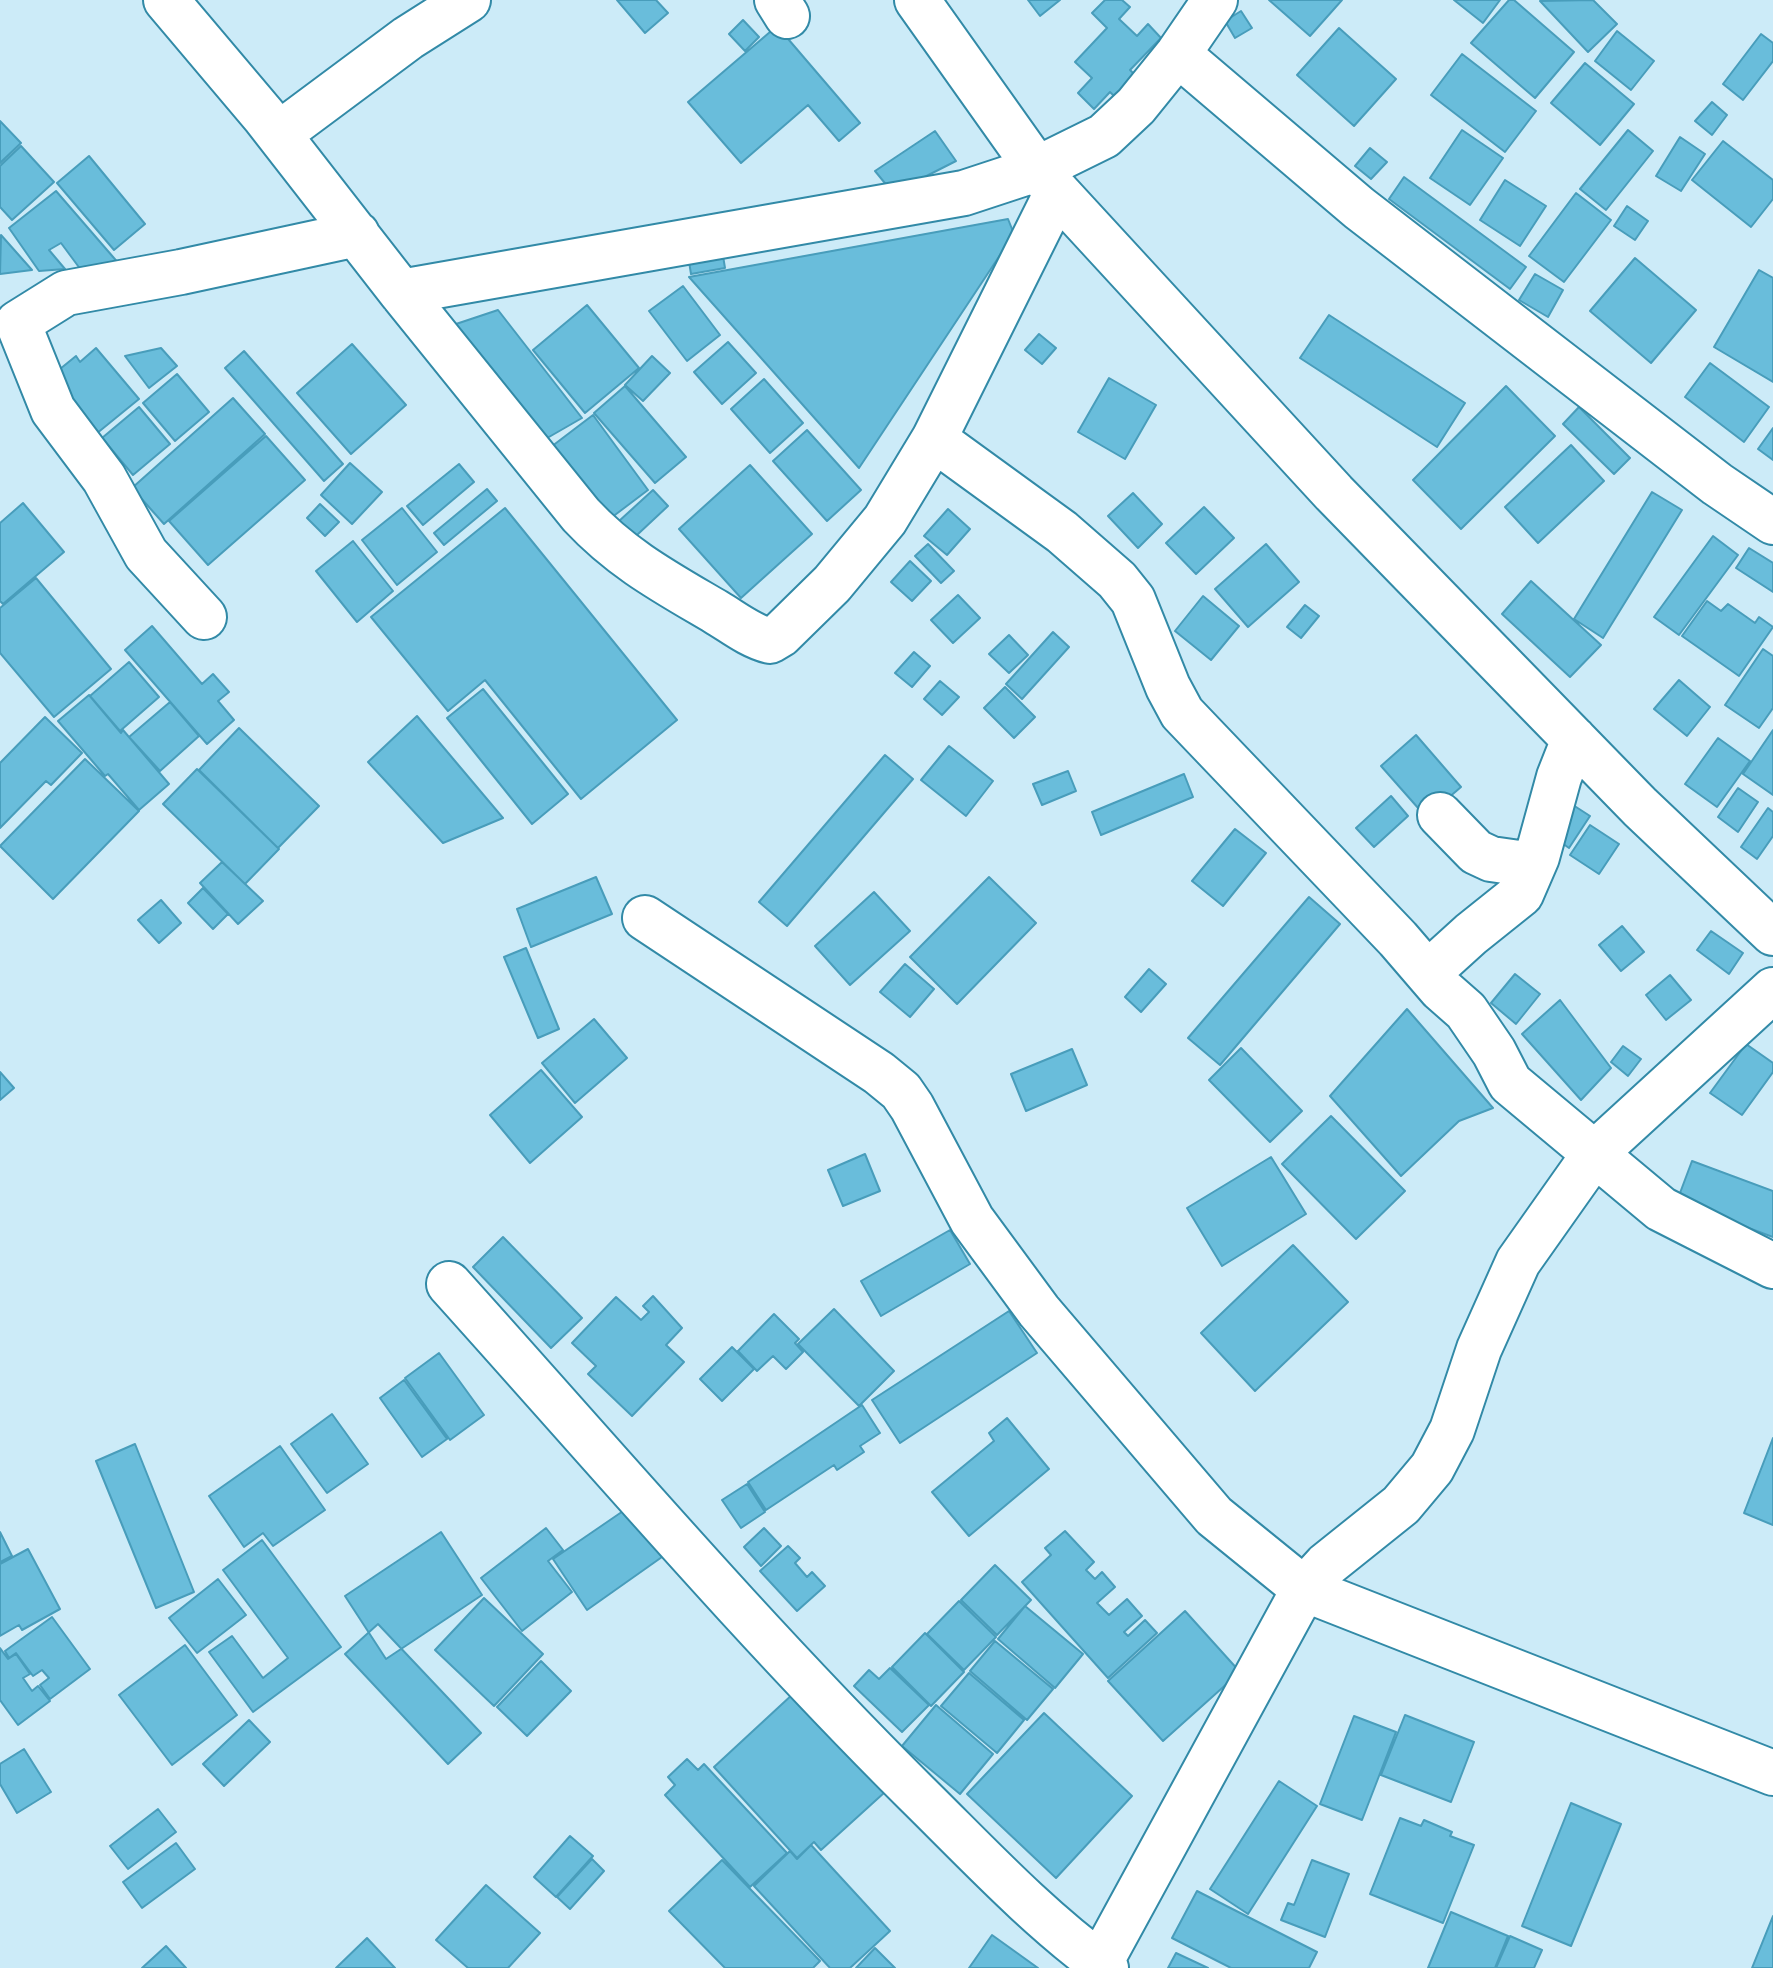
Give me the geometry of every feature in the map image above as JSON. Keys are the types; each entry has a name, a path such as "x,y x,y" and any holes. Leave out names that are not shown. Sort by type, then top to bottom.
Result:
{"street":[{"path":"166,0 279,134 401,292 606,542 638,566 770,641 832,584 885,520 934,439 1047,181 1136,106 1178,54 1215,0"},
{"path":"279,134 408,38 468,0"},
{"path":"917,0 1047,181 1334,493 1640,807 1773,933"},
{"path":"1178,54 1359,208 1717,484 1773,522"},
{"path":"401,292 1047,181"},
{"path":"204,617 146,554 104,478 53,410 18,323 66,293 357,234"},
{"path":"934,439 1062,532 1117,580 1133,600 1168,687 1182,713 1466,1011 1494,1052 1510,1083 1661,1209 1773,1266"},
{"path":"1428,973 1521,894 1574,739"},
{"path":"1440,815 1476,852 1491,859 1533,865"},
{"path":"645,918 879,1073 901,1091 972,1220 1039,1311 1214,1516 1304,1589 1773,1773"},
{"path":"449,1284 760,1631 867,1744 1048,1921 1103,1966 1304,1589 1326,1565 1401,1505 1432,1468 1452,1430 1479,1349 1518,1262 1595,1153 1773,990"}],"building":[{"path":"617,0 656,0 668,13 645,33"},
{"path":"1028,0 1060,0 1040,16"},
{"path":"1105,0 1122,0 1130,7 1119,19 1137,36 1148,24 1161,38 1130,70 1148,88 1128,110 1110,92 1094,109 1078,93 1092,78 1075,62 1107,28 1092,13"},
{"path":"1269,0 1342,0 1310,36"},
{"path":"1454,0 1500,0 1483,23"},
{"path":"1509,0 1514,0 1574,52 1535,98 1471,43"},
{"path":"1593,0 1617,24 1588,52 1540,1"},
{"path":"1241,11 1252,28 1235,38 1225,21"},
{"path":"743,20 759,37 745,51 729,34"},
{"path":"777,26 860,123 839,141 808,105 741,163 688,102"},
{"path":"1339,28 1396,79 1354,126 1297,75"},
{"path":"1617,31 1654,61 1631,90 1595,61"},
{"path":"1761,34 1773,43 1773,61 1743,100 1723,84"},
{"path":"1462,54 1536,111 1505,152 1431,95"},
{"path":"1585,63 1634,104 1600,145 1551,103"},
{"path":"1712,102 1727,115 1712,135 1695,121"},
{"path":"0,121 21,143 0,163"},
{"path":"1462,130 1503,158 1470,205 1430,178"},
{"path":"1628,130 1653,151 1606,210 1580,189"},
{"path":"935,131 956,161 893,193 875,171"},
{"path":"1680,137 1705,154 1681,191 1656,176"},
{"path":"1723,141 1773,180 1773,199 1751,227 1692,180"},
{"path":"21,146 54,182 12,220 0,207 0,166"},
{"path":"1370,148 1387,162 1371,179 1355,166"},
{"path":"89,156 145,224 114,250 57,183"},
{"path":"1404,177 1526,267 1510,289 1389,199"},
{"path":"1505,180 1546,206 1520,246 1480,220"},
{"path":"56,191 120,265 81,270 61,243 49,250 65,269 39,271 9,228"},
{"path":"1576,193 1611,220 1564,282 1529,256"},
{"path":"1627,206 1648,221 1635,240 1614,226"},
{"path":"1008,219 1014,234 859,468 689,277"},
{"path":"1,235 32,270 0,274"},
{"path":"721,244 725,268 691,274 687,249"},
{"path":"1635,258 1696,310 1651,363 1590,311"},
{"path":"1759,270 1773,278 1773,382 1714,347"},
{"path":"1535,274 1563,290 1548,317 1519,300"},
{"path":"683,286 720,335 687,361 649,311"},
{"path":"587,305 639,368 585,413 533,350"},
{"path":"498,310 582,418 542,441 450,326"},
{"path":"1329,315 1465,403 1437,447 1300,358"},
{"path":"1039,334 1056,348 1042,364 1025,350"},
{"path":"728,342 756,373 722,404 694,372"},
{"path":"352,344 406,405 351,454 297,393"},
{"path":"96,348 139,399 96,434 39,366 60,369 76,356 80,362"},
{"path":"161,348 177,366 149,388 125,356"},
{"path":"244,351 343,464 324,481 225,368"},
{"path":"652,356 670,373 643,401 625,385"},
{"path":"1710,363 1769,407 1744,442 1685,397"},
{"path":"177,374 209,412 175,441 143,403"},
{"path":"1109,378 1156,405 1125,459 1078,432"},
{"path":"764,379 803,423 770,453 731,409"},
{"path":"625,386 686,457 655,483 594,413"},
{"path":"1506,386 1555,436 1461,529 1413,480"},
{"path":"233,398 265,434 164,524 132,488"},
{"path":"139,407 170,444 133,475 102,438"},
{"path":"1579,407 1630,458 1614,474 1563,424"},
{"path":"593,415 648,490 599,527 543,453"},
{"path":"1773,428 1773,460 1758,449"},
{"path":"807,430 861,490 827,521 773,461"},
{"path":"266,436 305,480 208,565 169,521"},
{"path":"1571,445 1604,481 1538,543 1505,507"},
{"path":"350,463 382,492 352,524 321,495"},
{"path":"459,464 474,482 423,525 407,506"},
{"path":"750,465 812,534 741,598 679,529"},
{"path":"487,489 497,501 444,545 434,533"},
{"path":"653,490 668,506 622,549 607,532"},
{"path":"1652,492 1682,510 1603,638 1574,619"},
{"path":"1133,493 1162,524 1138,548 1108,516"},
{"path":"23,503 64,552 3,604 0,601 0,523"},
{"path":"320,504 339,522 325,536 307,518"},
{"path":"1204,507 1234,538 1196,574 1166,543"},
{"path":"402,508 437,552 397,585 362,540"},
{"path":"505,508 677,720 581,799 485,680 448,711 371,617"},
{"path":"948,509 970,529 947,555 924,536"},
{"path":"1713,536 1738,555 1679,635 1654,617"},
{"path":"353,541 393,591 357,622 316,571"},
{"path":"928,544 954,571 941,583 915,556"},
{"path":"1266,544 1299,582 1248,627 1215,589"},
{"path":"1749,548 1773,563 1773,592 1736,568"},
{"path":"910,561 931,581 912,601 891,582"},
{"path":"36,578 111,669 54,717 0,653 0,608"},
{"path":"1531,581 1601,645 1570,677 1502,614"},
{"path":"958,595 980,618 953,643 931,620"},
{"path":"1203,596 1239,626 1211,660 1175,631"},
{"path":"1707,601 1721,611 1728,604 1755,623 1759,617 1773,627 1739,676 1682,636"},
{"path":"1305,605 1319,616 1301,638 1287,627"},
{"path":"152,626 202,684 213,674 229,692 218,701 234,720 207,744 125,650"},
{"path":"1053,632 1069,647 1022,699 1006,684"},
{"path":"1009,635 1028,655 1009,673 989,654"},
{"path":"1763,649 1773,656 1773,708 1759,728 1725,705"},
{"path":"914,652 930,666 912,687 895,673"},
{"path":"129,662 159,697 120,731 90,696"},
{"path":"1679,680 1710,707 1687,736 1654,709"},
{"path":"940,681 959,697 942,715 924,699"},
{"path":"1005,687 1035,717 1014,738 984,708"},
{"path":"483,689 568,794 532,824 447,718"},
{"path":"89,695 169,784 139,810 58,721"},
{"path":"170,702 199,736 160,771 129,737"},
{"path":"417,716 503,818 443,843 368,762"},
{"path":"45,717 82,753 51,785 46,781 0,828 0,763"},
{"path":"239,728 319,806 278,848 199,770"},
{"path":"1773,730 1773,795 1743,774"},
{"path":"1416,735 1461,787 1426,817 1381,766"},
{"path":"1718,738 1750,761 1717,807 1685,784"},
{"path":"949,746 993,781 966,816 921,780"},
{"path":"885,755 913,779 787,926 759,902"},
{"path":"85,759 139,811 53,899 0,846"},
{"path":"197,769 279,849 245,884 163,804"},
{"path":"1068,771 1076,791 1042,805 1033,784"},
{"path":"1184,774 1193,797 1101,835 1092,812"},
{"path":"1738,788 1758,802 1738,832 1718,817"},
{"path":"1391,796 1408,816 1374,847 1356,828"},
{"path":"1573,805 1590,816 1569,848 1552,836"},
{"path":"1768,808 1773,812 1773,836 1757,859 1741,847"},
{"path":"1590,825 1619,844 1599,874 1570,855"},
{"path":"1235,829 1266,853 1223,906 1192,881"},
{"path":"222,862 263,901 238,924 200,883"},
{"path":"596,877 612,914 531,947 517,909"},
{"path":"989,877 1036,923 957,1004 910,957"},
{"path":"203,888 228,914 213,929 188,903"},
{"path":"874,892 910,931 850,985 815,946"},
{"path":"1309,897 1340,924 1220,1065 1188,1038"},
{"path":"161,900 181,923 159,943 138,920"},
{"path":"1622,926 1644,952 1621,971 1599,945"},
{"path":"1711,931 1743,953 1729,974 1697,950"},
{"path":"526,948 559,1029 538,1038 504,957"},
{"path":"905,964 934,989 910,1017 880,992"},
{"path":"1149,969 1166,984 1141,1012 1125,997"},
{"path":"1515,974 1540,994 1516,1024 1491,1003"},
{"path":"1670,975 1691,1000 1666,1020 1646,995"},
{"path":"1560,1000 1611,1068 1581,1100 1522,1034"},
{"path":"1407,1009 1493,1108 1459,1121 1401,1176 1330,1096"},
{"path":"594,1019 627,1058 575,1103 542,1063"},
{"path":"1746,1044 1773,1063 1773,1072 1742,1115 1710,1093"},
{"path":"1623,1046 1641,1059 1628,1076 1611,1062"},
{"path":"1241,1048 1302,1111 1270,1142 1209,1080"},
{"path":"1072,1049 1087,1085 1026,1111 1011,1074"},
{"path":"541,1070 582,1117 530,1163 490,1115"},
{"path":"0,1072 14,1088 0,1100"},
{"path":"1331,1116 1405,1191 1356,1239 1282,1164"},
{"path":"865,1154 880,1191 843,1206 828,1170"},
{"path":"1271,1157 1306,1214 1222,1266 1187,1208"},
{"path":"1692,1161 1773,1191 1773,1237 1677,1201"},
{"path":"950,1230 970,1264 881,1316 861,1281"},
{"path":"503,1237 582,1318 551,1348 473,1267"},
{"path":"1293,1245 1348,1302 1255,1391 1201,1333"},
{"path":"653,1296 682,1328 666,1345 684,1362 632,1416 588,1374 596,1366 572,1343 616,1297 641,1320 649,1312 643,1306"},
{"path":"834,1309 894,1371 859,1406 798,1344"},
{"path":"1009,1311 1037,1353 900,1443 872,1400"},
{"path":"774,1314 799,1339 795,1343 803,1352 786,1369 773,1356 757,1371 738,1351"},
{"path":"732,1347 754,1369 722,1401 700,1379"},
{"path":"439,1353 484,1415 450,1440 405,1378"},
{"path":"404,1380 447,1439 422,1457 380,1398"},
{"path":"862,1405 880,1433 860,1446 864,1452 837,1470 834,1465 766,1510 748,1482"},
{"path":"332,1414 368,1464 327,1493 291,1444"},
{"path":"1007,1418 1049,1469 969,1536 932,1492 994,1441 989,1433"},
{"path":"1773,1438 1773,1525 1744,1513"},
{"path":"135,1444 194,1592 156,1608 96,1461"},
{"path":"280,1446 325,1510 273,1546 263,1533 244,1547 209,1496"},
{"path":"747,1484 765,1512 741,1528 722,1500"},
{"path":"629,1507 662,1557 587,1610 553,1559"},
{"path":"546,1528 563,1550 548,1561 572,1592 522,1631 481,1578"},
{"path":"764,1528 781,1546 761,1566 744,1547"},
{"path":"1065,1531 1094,1562 1086,1570 1095,1579 1102,1572 1115,1587 1097,1603 1109,1615 1127,1599 1142,1616 1124,1632 1128,1636 1145,1620 1157,1633 1108,1678 1022,1582 1051,1555 1045,1548"},
{"path":"0,1532 12,1556 0,1562"},
{"path":"441,1532 482,1595 386,1659 345,1596"},
{"path":"262,1540 341,1647 253,1712 209,1652 232,1636 263,1678 288,1658 223,1570"},
{"path":"788,1546 800,1558 795,1563 807,1577 812,1572 825,1586 797,1611 760,1571"},
{"path":"28,1549 60,1609 22,1630 19,1625 0,1636 0,1564"},
{"path":"995,1565 1031,1600 997,1635 961,1600"},
{"path":"218,1579 246,1615 197,1653 169,1618"},
{"path":"484,1598 543,1654 494,1706 435,1650"},
{"path":"959,1601 996,1637 964,1670 927,1634"},
{"path":"1025,1606 1083,1654 1055,1688 998,1639"},
{"path":"1185,1611 1240,1672 1163,1741 1108,1681"},
{"path":"52,1617 90,1669 50,1699 40,1685 49,1678 42,1670 33,1676 16,1653 9,1658 5,1651"},
{"path":"378,1624 481,1733 448,1764 345,1654"},
{"path":"925,1633 964,1672 931,1706 892,1667"},
{"path":"995,1641 1053,1689 1027,1720 970,1671"},
{"path":"185,1645 237,1715 172,1765 119,1695"},
{"path":"0,1648 8,1659 16,1654 30,1674 23,1678 32,1691 38,1686 50,1701 18,1725 0,1700"},
{"path":"541,1661 571,1691 527,1736 497,1707"},
{"path":"890,1668 929,1705 902,1732 854,1686 869,1670 879,1679"},
{"path":"969,1673 1024,1720 997,1753 941,1706"},
{"path":"794,1693 885,1792 821,1850 814,1842 797,1858 714,1767"},
{"path":"936,1705 993,1754 960,1794 902,1746"},
{"path":"1044,1713 1132,1796 1056,1878 967,1794"},
{"path":"1405,1715 1474,1742 1451,1802 1381,1775"},
{"path":"1354,1716 1396,1732 1362,1820 1320,1804"},
{"path":"249,1720 270,1742 224,1786 203,1764"},
{"path":"24,1749 51,1792 17,1813 0,1784 0,1764"},
{"path":"687,1759 698,1770 704,1764 787,1853 750,1887 665,1795 675,1785 668,1777"},
{"path":"1279,1781 1317,1806 1248,1914 1210,1889"},
{"path":"1571,1803 1621,1824 1571,1946 1522,1926"},
{"path":"158,1809 176,1832 128,1869 110,1846"},
{"path":"1400,1818 1421,1826 1424,1820 1452,1832 1450,1836 1474,1845 1443,1923 1370,1894"},
{"path":"570,1836 593,1856 556,1897 534,1877"},
{"path":"176,1843 195,1869 142,1908 123,1882"},
{"path":"811,1845 890,1931 850,1968 830,1968 754,1886 790,1851 797,1859"},
{"path":"592,1859 604,1871 570,1909 557,1897"},
{"path":"722,1860 820,1961 813,1968 725,1968 669,1911"},
{"path":"1312,1860 1349,1874 1325,1937 1281,1920 1288,1903 1294,1905"},
{"path":"486,1885 540,1933 508,1968 468,1968 436,1940"},
{"path":"1197,1891 1317,1952 1309,1968 1231,1968 1172,1938"},
{"path":"1451,1912 1508,1936 1495,1968 1428,1968"},
{"path":"1773,1916 1773,1968 1752,1968"},
{"path":"992,1935 1038,1968 969,1968"},
{"path":"1510,1936 1542,1950 1534,1968 1496,1968"},
{"path":"367,1938 395,1968 336,1968"},
{"path":"166,1946 186,1968 142,1968"},
{"path":"875,1948 895,1968 856,1968"},
{"path":"1176,1953 1208,1968 1168,1968"}]}
